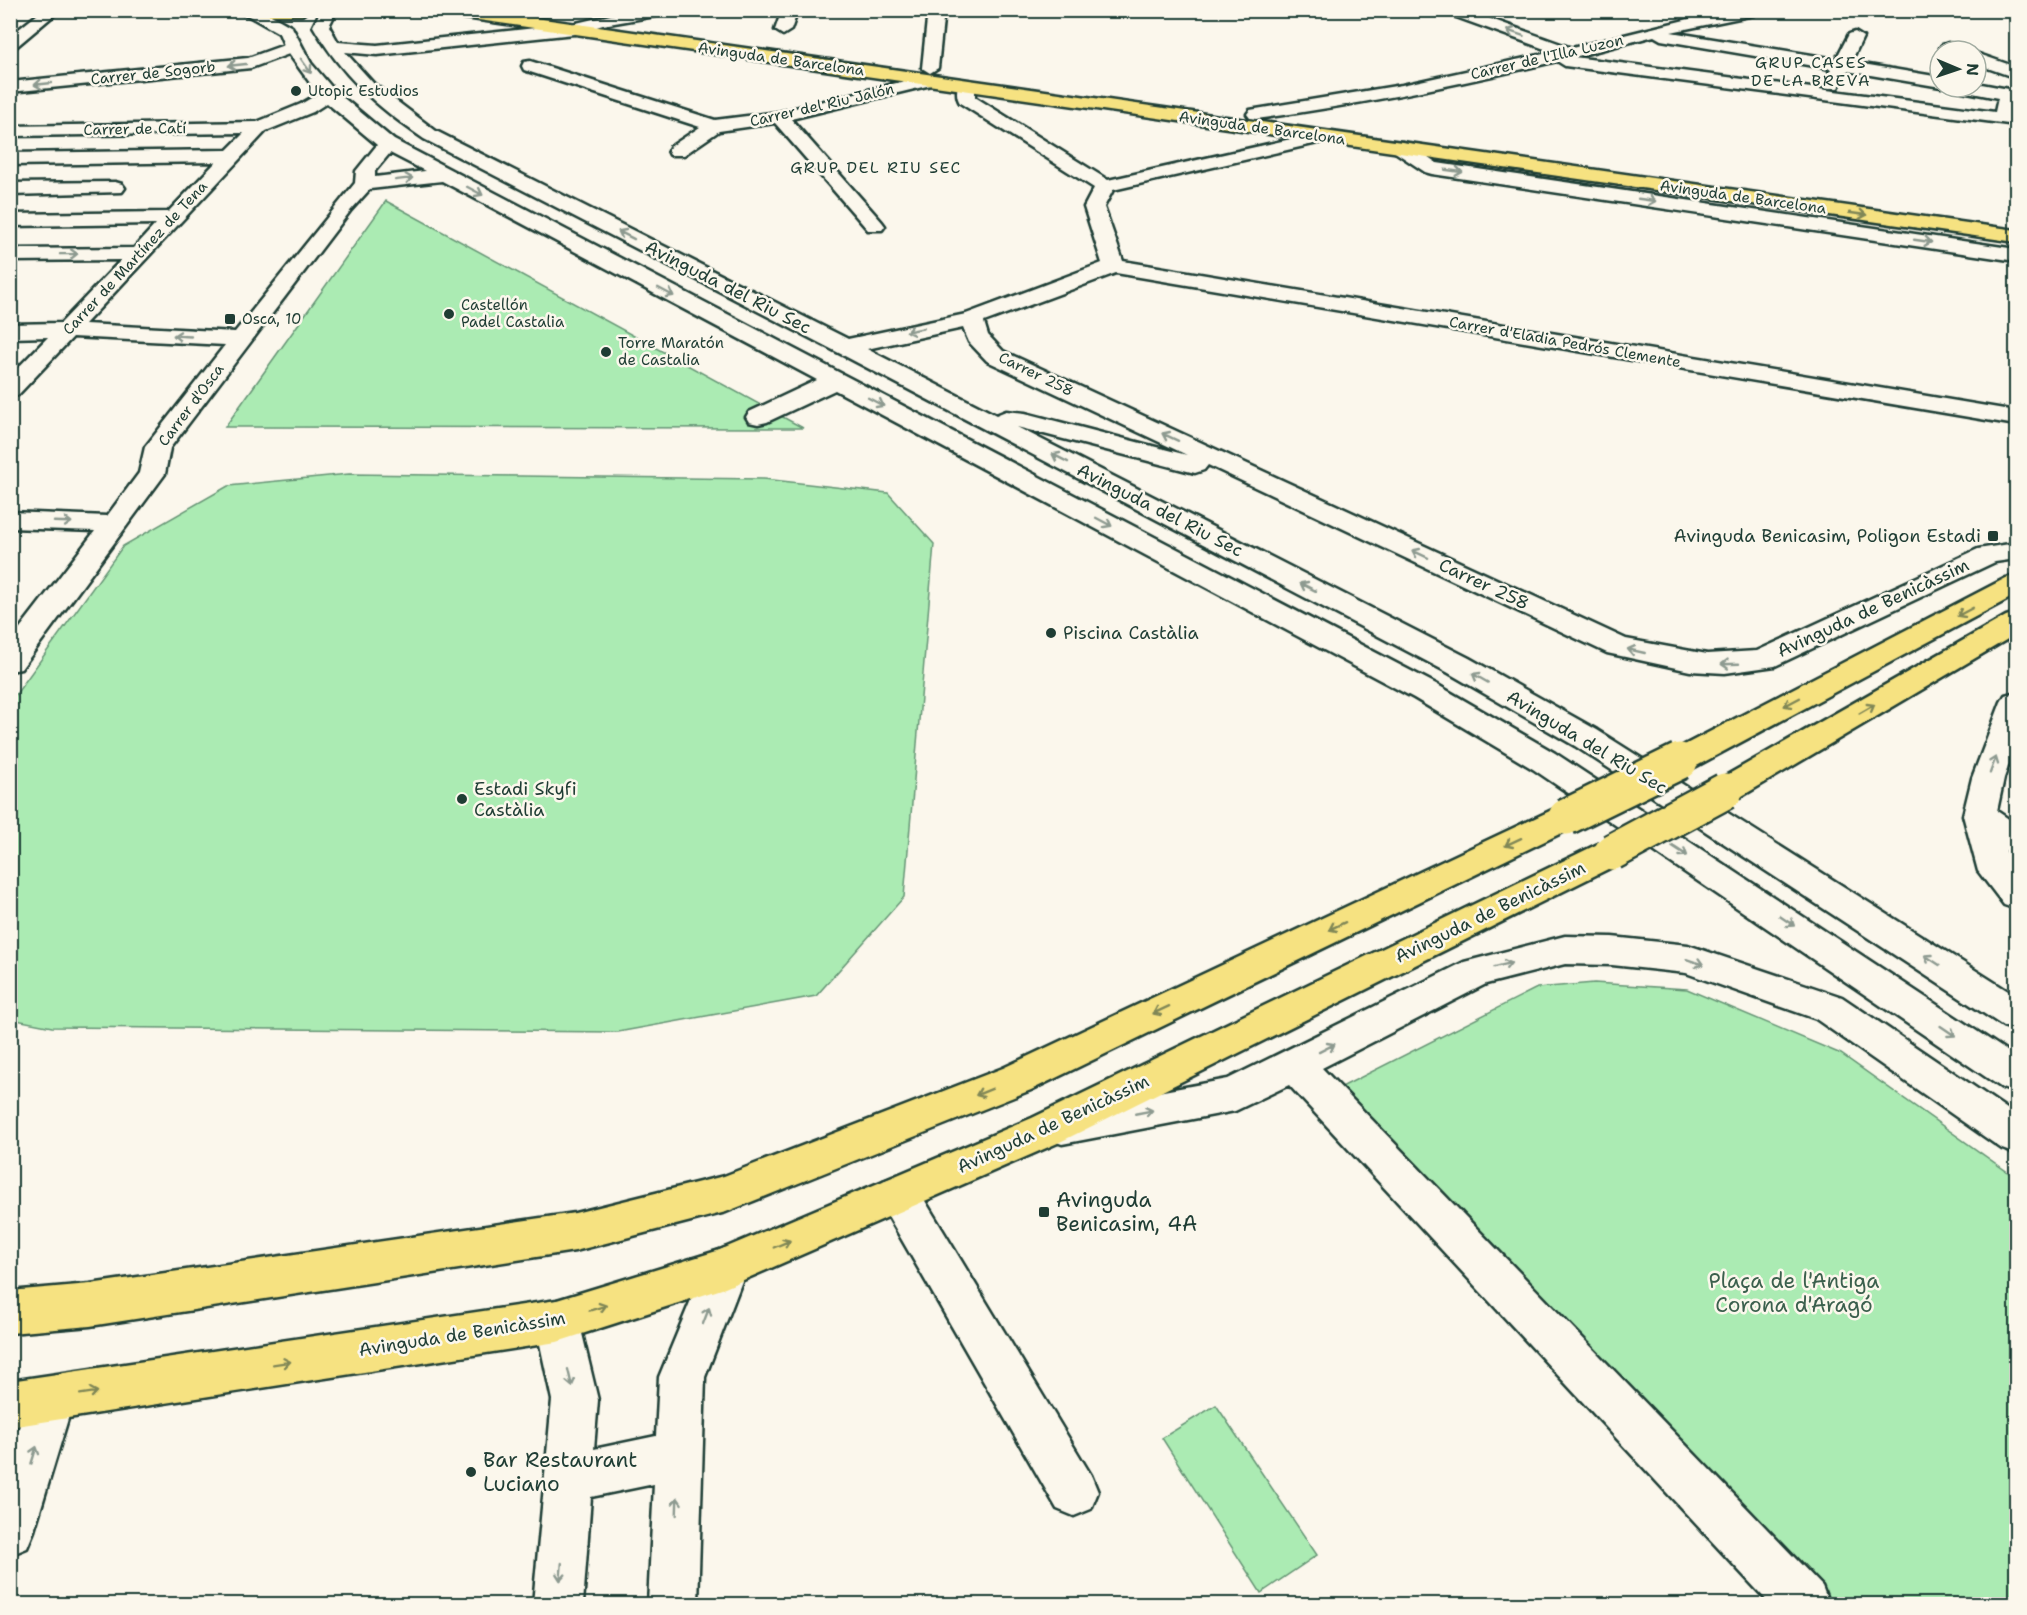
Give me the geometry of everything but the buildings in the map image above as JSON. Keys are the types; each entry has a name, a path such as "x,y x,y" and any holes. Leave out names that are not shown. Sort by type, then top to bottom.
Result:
{"main road":[{"path":"249,11 302,10"},
{"name":"Avinguda de Barcelona","path":"444,10 510,24 574,29 1256,114 2016,221"},
{"name":"Avinguda de Barcelona","path":"523,10 929,74 966,86 2016,236"},
{"path":"10,1312 90,1305 575,1232 726,1194 1017,1078 1680,761 2016,584"},
{"name":"Avinguda de Benicàssim","path":"31,1401 557,1321 725,1268 1046,1130 1612,852 1725,791 2016,622"}],"street":[{"path":"10,44 53,10"},
{"name":"Avinguda del Riu Sec","path":"329,10 321,26 338,55 369,91 430,135 845,346 912,363 976,414 1458,665 1586,738 2016,1014"},
{"path":"338,55 574,29 600,21 661,10"},
{"path":"783,30 790,10"},
{"path":"929,74 936,10"},
{"path":"1450,10 1570,53"},
{"name":"Carrer de l'Illa Luzon","path":"1256,114 1341,102 1548,59 1716,16 1754,10"},
{"name":"Avinguda del Riu Sec","path":"249,11 286,30 293,47 327,96 353,120 387,144 1425,691 1544,761 2016,1077"},
{"path":"487,39 510,24"},
{"name":"Avinguda de Barcelona","path":"510,24 533,34"},
{"path":"10,29 32,27"},
{"path":"1648,33 1928,80"},
{"path":"1827,95 1855,37"},
{"name":"Carrer de Sogorb","path":"10,87 251,63 293,47"},
{"path":"1548,59 2009,119 2008,94 1988,90"},
{"path":"1988,62 2016,73"},
{"path":"530,66 714,126"},
{"name":"Carrer del Riu Jalón","path":"714,126 779,117 929,74"},
{"path":"966,86 966,99 1106,186 1322,137"},
{"name":"Avinguda del Riu Sec","path":"260,127 307,108 327,96"},
{"path":"1341,102 1333,112 1344,126"},
{"name":"Avinguda del Riu Sec","path":"279,118 315,116 353,120"},
{"path":"779,117 875,226"},
{"path":"677,151 714,126"},
{"name":"Carrer de Catí","path":"10,131 260,127"},
{"name":"Carrer de Martínez de Tena","path":"10,390 260,127"},
{"name":"Carrer d'Osca","path":"10,662 152,474 158,447 344,206 364,184 366,171 387,144"},
{"path":"1402,148 1432,168 2016,255"},
{"path":"10,159 231,156"},
{"path":"82,219 147,157"},
{"path":"364,184 444,175"},
{"path":"845,346 972,319 1114,266 1094,207 1106,186"},
{"path":"10,189 115,188"},
{"path":"10,220 174,218"},
{"path":"10,255 140,254"},
{"name":"Carrer d'Eladia Pedrós Clemente","path":"1114,266 2016,418"},
{"path":"912,363 972,319"},
{"name":"Carrer 258","path":"972,319 977,337 995,356 1617,646 1693,663"},
{"path":"10,331 67,330 241,339"},
{"path":"758,417 835,381"},
{"name":"Carrer 258","path":"976,414 1025,420 1281,488"},
{"path":"10,520 115,524"},
{"name":"Avinguda de Benicàssim","path":"1693,663 1734,665 1764,659 1988,555 2016,551"},
{"path":"2016,702 1988,778 1980,815 1995,872 2016,896"},
{"path":"1980,815 2016,842"},
{"path":"1046,1130 1235,1094 1477,972 1565,950 1623,952 1688,959 1829,1008 2016,1137"},
{"path":"1294,1064 1804,1605"},
{"path":"898,1194 1074,1492"},
{"path":"674,1605 682,1377 725,1268"},
{"path":"557,1321 575,1400 558,1605"},
{"path":"10,1531 31,1401"},
{"path":"569,1478 679,1455"}],"green space":[{"name":"Castellón Padel Castalia","path":"386,201 803,428 225,427"},
{"name":"Estadi Skyfi Castàlia","path":"349,474 764,479 888,493 934,544 904,897 816,996 618,1032 52,1027 11,1019 11,701 123,546 228,486"},
{"name":"Plaça de l'Antiga Corona d'Aragó","path":"1594,983 1687,989 1841,1054 2016,1178 2016,1604 1781,1604 1312,1102 1537,988"},
{"path":"1216,1405 1317,1555 1261,1593 1162,1438"}],"place":[{"name":"Utopic Estudios","path":"296,91"},
{"name":"Castellón Padel Castalia","path":"449,314"},
{"name":"Osca, 10","path":"230,319"},
{"name":"Torre Maratón de Castalia","path":"606,352"},
{"name":"Avinguda Benicasim, Poligon Estadi","path":"1993,536"},
{"name":"Piscina Castàlia","path":"1051,633"},
{"name":"Estadi Skyfi Castàlia","path":"462,799"},
{"name":"Avinguda Benicasim, 4A","path":"1044,1212"},
{"name":"Bar Restaurant Luciano","path":"471,1472"}],"district":[{"name":"GRUP CASES DE LA BREVA","path":"1811,71"},
{"name":"GRUP DEL RIU SEC","path":"876,167"}]}
